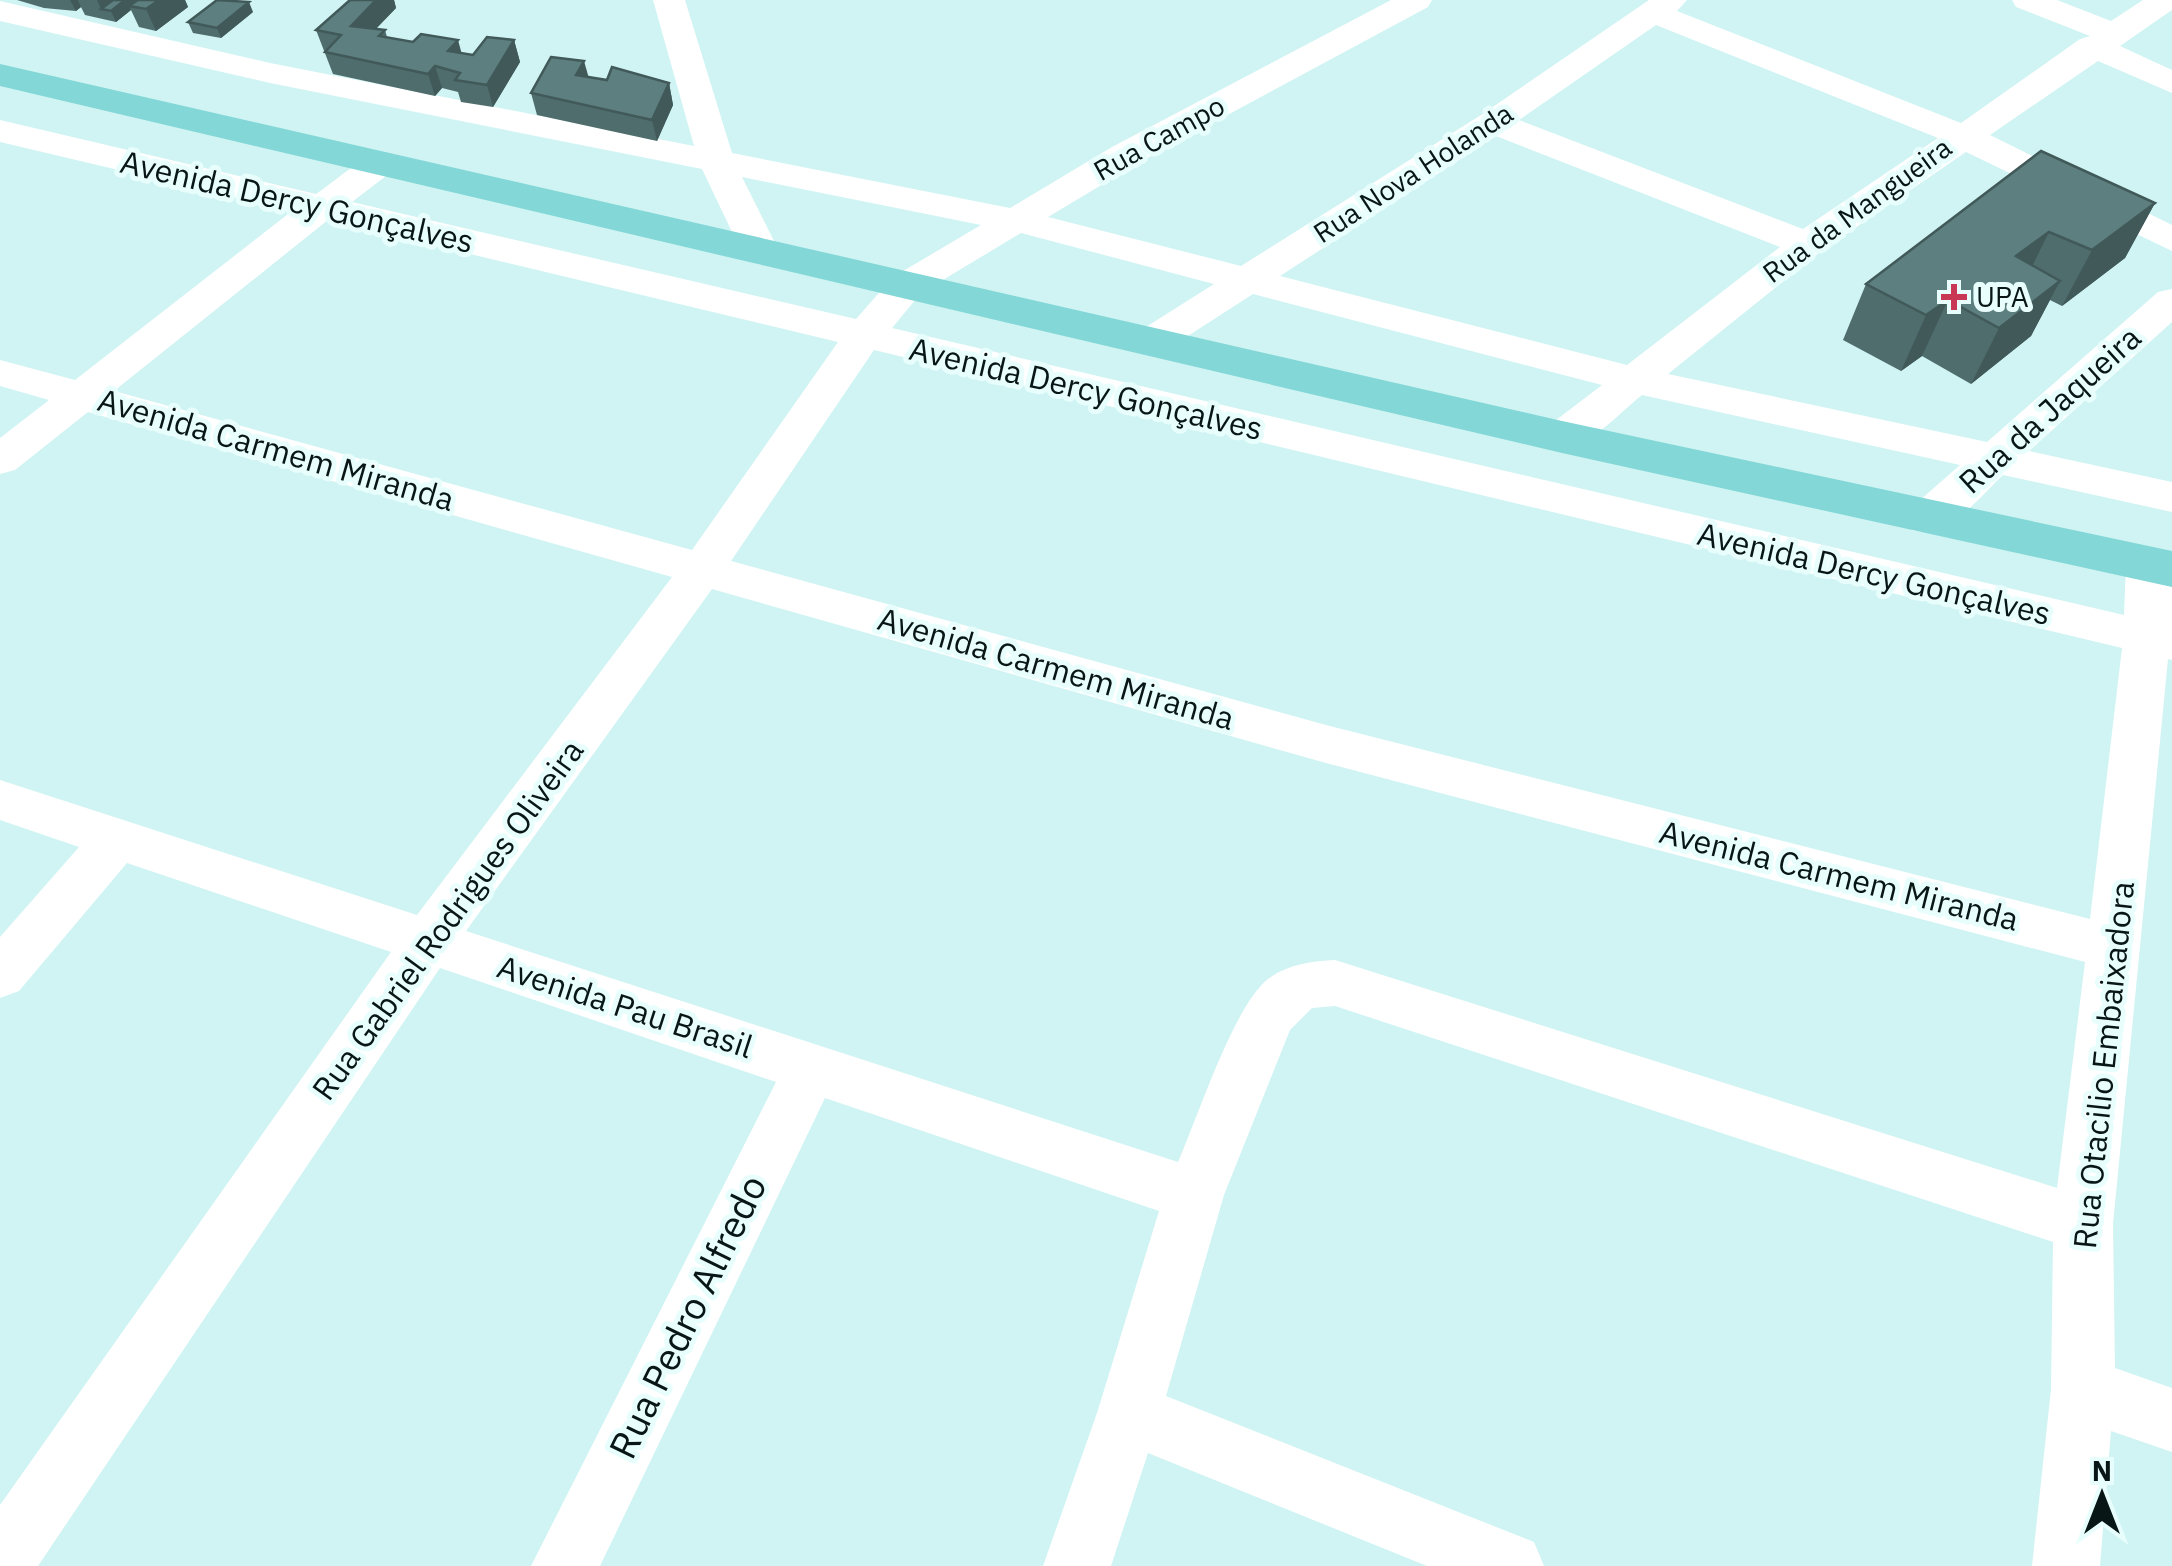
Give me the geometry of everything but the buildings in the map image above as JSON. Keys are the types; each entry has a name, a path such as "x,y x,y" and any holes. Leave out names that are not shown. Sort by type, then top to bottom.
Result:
{"main road":[{"path":"0,75 1562,437 1927,519 2160,566"}],"street":[{"path":"668,0 717,163 761,253"},
{"name":"Rua Campo","path":"907,285 1125,154 1416,0"},
{"path":"2028,0 2172,83"},
{"name":"Rua da Mangueira","path":"1562,437 1806,244 2164,0"},
{"path":"1663,6 1961,135 2172,240"},
{"name":"Rua Nova Holanda","path":"1152,340 1493,122 1663,6"},
{"path":"0,11 270,73 1015,220 1634,380 2172,497"},
{"path":"1493,122 1806,244"},
{"name":"Avenida Dercy Gonçalves","path":"0,131 2160,640"},
{"path":"0,460 320,208 385,162"},
{"name":"Rua Gabriel Rodrigues Oliveira","path":"0,1563 428,942 701,571 862,336 907,285"},
{"name":"Rua da Jaqueira","path":"1927,519 2172,301"},
{"name":"Avenida Carmem Miranda","path":"0,374 1326,744 2116,948"},
{"name":"Rua Otacilio Embaixadora","path":"2066,1566 2083,1389 2084,1224 2116,948 2160,640 2160,566"},
{"name":"Avenida Pau Brasil","path":"0,800 1194,1196"},
{"path":"0,975 117,839"},
{"path":"1078,1566 1194,1196 1268,1016 1284,994 1310,984 1334,983 2084,1224"},
{"name":"Rua Pedro Alfredo","path":"564,1566 811,1069"},
{"path":"2083,1389 2172,1420"},
{"path":"1129,1413 1510,1566"}],"place":[{"name":"UPA","path":"1954,297"}]}
